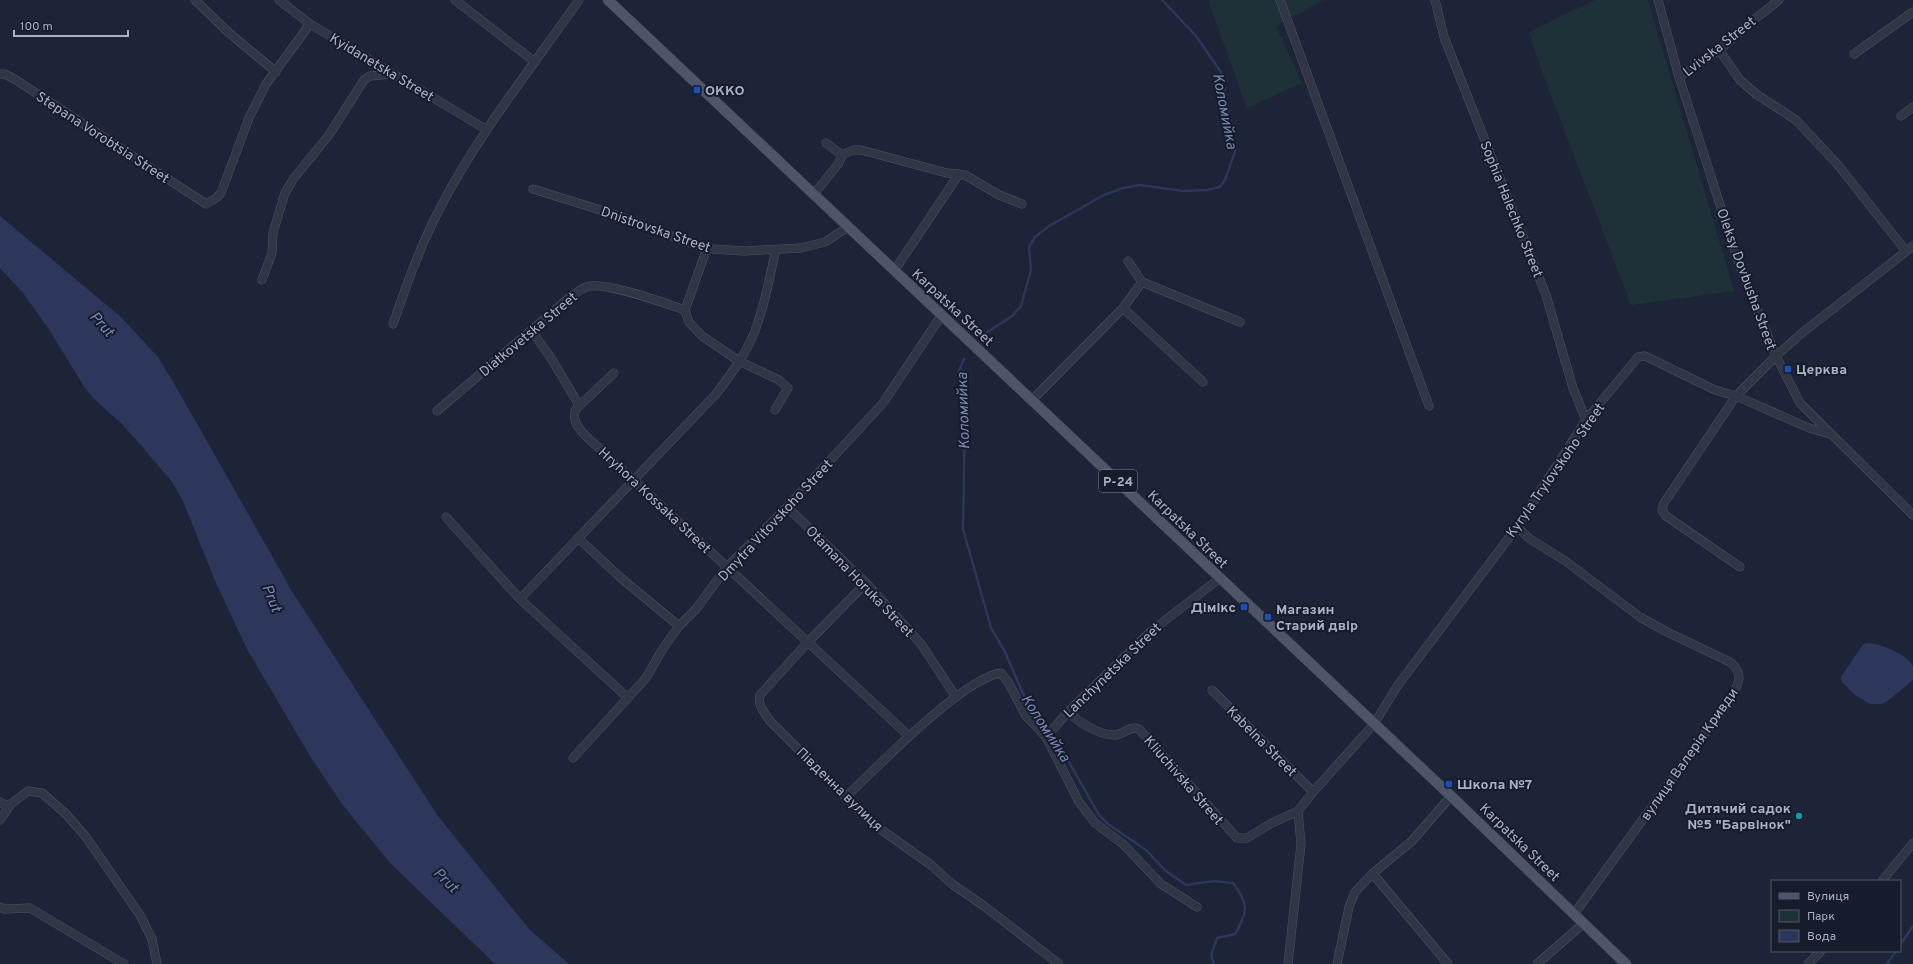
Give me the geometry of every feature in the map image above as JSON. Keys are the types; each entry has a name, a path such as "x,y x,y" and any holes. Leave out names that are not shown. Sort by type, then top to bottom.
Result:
{"main road":[{"name":"Karpatska Street","path":"608,0 1451,796 1626,964"}],"street":[{"path":"195,0 228,32 276,72 310,24"},
{"name":"Kyidanetska Street","path":"279,0 310,24 487,130"},
{"path":"455,0 535,62"},
{"path":"393,324 432,222 487,130 579,0"},
{"path":"1280,0 1429,406"},
{"name":"Sophia Halechko Street","path":"1435,0 1444,37 1546,295 1572,388 1586,420"},
{"name":"Oleksy Dovbusha Street","path":"1658,0 1679,77 1739,264 1776,356 1800,403 1913,515"},
{"name":"Lvivska Street","path":"1679,77 1719,50 1779,0"},
{"path":"1854,54 1913,12"},
{"path":"1719,50 1740,80 1756,94 1796,120 1833,159 1910,248 1802,333 1776,356 1736,396 1664,503 1662,510 1666,516 1740,567"},
{"name":"Stepana Vorobtsia Street","path":"0,74 5,74 16,80 206,204 221,193 249,118 266,84 276,72"},
{"path":"262,280 272,253 273,233 285,194 294,178 329,135 364,80 370,76 393,74"},
{"path":"1901,116 1913,107"},
{"path":"826,143 842,155"},
{"path":"814,194 839,163 842,155 853,150 861,150 914,166 953,175 959,174 971,177 999,196 1022,204"},
{"path":"894,271 959,174"},
{"name":"Dnistrovska Street","path":"533,189 613,214 708,248 744,251 801,248 816,245 831,239 848,227"},
{"path":"708,248 685,310 689,322 702,336 739,361 779,380 788,388 775,410"},
{"path":"520,599 716,394 739,361 758,323 776,250"},
{"path":"1128,261 1142,282 1240,322"},
{"path":"1032,400 1123,308 1142,282"},
{"name":"Diatkovetska Street","path":"437,411 576,292 588,286 606,288 685,310"},
{"path":"1123,308 1203,382"},
{"name":"Dmytra Vitovskoho Street","path":"573,758 646,678 662,650 679,626 696,609 727,567 787,507 883,403 941,316"},
{"path":"531,330 551,358 579,405 614,372"},
{"name":"Kyryla Trylovskoho Street","path":"1298,811 1313,792 1374,724 1398,685 1516,527 1586,420 1635,361 1642,356 1715,390 1736,396"},
{"path":"1736,396 1809,428 1831,434"},
{"name":"Hryhora Kossaka Street","path":"579,405 574,415 579,427 602,451 909,736"},
{"name":"Otamana Horuka Street","path":"787,507 866,583 925,649 956,697"},
{"path":"446,517 520,599 628,698"},
{"name":"вулиця Валерія Кривди","path":"1516,527 1530,539 1559,558 1640,617 1666,632 1733,665 1740,677 1732,697 1574,914"},
{"path":"578,538 621,578 679,626"},
{"name":"Lanchynetska Street","path":"1049,734 1068,712 1150,632 1220,578"},
{"name":"Південна вулиця","path":"866,583 760,694 758,700 761,707 770,721 873,824 931,865 952,884 984,906 1059,964"},
{"path":"846,797 909,736 956,697 991,676 1001,673 1008,682 1026,716 1049,734 1079,802 1096,823 1123,844 1161,884 1197,907"},
{"name":"Kabelna Street","path":"1212,690 1313,792"},
{"name":"Kliuchivska Street","path":"1068,712 1084,724 1102,733 1115,735 1131,728 1139,729 1237,838 1247,838 1270,824 1298,811"},
{"path":"0,820 11,804 21,794 28,791 42,793 66,814 86,837 140,915 152,939 156,964"},
{"path":"1337,964 1351,900 1355,892 1373,874 1412,841 1451,796"},
{"path":"0,802 5,805 11,804"},
{"path":"1288,964 1301,844 1298,811"},
{"path":"1883,880 1913,843"},
{"path":"1373,874 1448,964"},
{"path":"0,907 4,909 30,908 124,964"},
{"path":"1537,964 1584,923"},
{"path":"1808,964 1820,952"}],"green space":[{"path":"1208,0 1324,0 1276,26 1302,83 1247,108"},
{"path":"1595,0 1648,0 1734,291 1631,305 1541,69 1529,32"}],"water":[{"name":"Prut","path":"0,216 121,317 158,357 293,593 438,816 529,929 569,964 495,964 390,863 342,804 310,756 247,649 216,583 182,499 172,482 121,423 94,399 85,388 48,328 23,293 0,268"},
{"path":"1869,643 1880,645 1900,654 1906,658 1913,667 1913,680 1882,704 1870,704 1855,695 1842,682 1841,677 1863,644"}],"waterway":[{"name":"Коломийка","path":"986,333 1012,316 1021,306 1031,270 1029,247 1035,237 1049,226 1104,195 1123,188 1140,185 1183,191 1207,190 1220,187 1225,180 1235,152 1221,72 1196,36 1162,0"},
{"name":"Коломийка","path":"964,359 958,373 965,409 963,529 991,628 1004,650 1026,700 1041,725 1056,739 1099,815 1108,824 1146,850 1166,871 1186,885 1214,881 1233,883 1238,890 1244,903 1244,914 1235,934 1217,938 1211,955 1214,964"},
{"path":"1901,944 1913,926"},
{"path":"1887,964 1895,952"}],"place":[{"name":"ОККО","path":"697,90"},
{"name":"Церква","path":"1788,369"},
{"name":"Дімікс","path":"1244,607"},
{"name":"Магазин Старий двір","path":"1268,617"},
{"name":"Школа №7","path":"1449,784"},
{"name":"Дитячий садок №5 \"Барвінок\"","path":"1799,816"}]}
